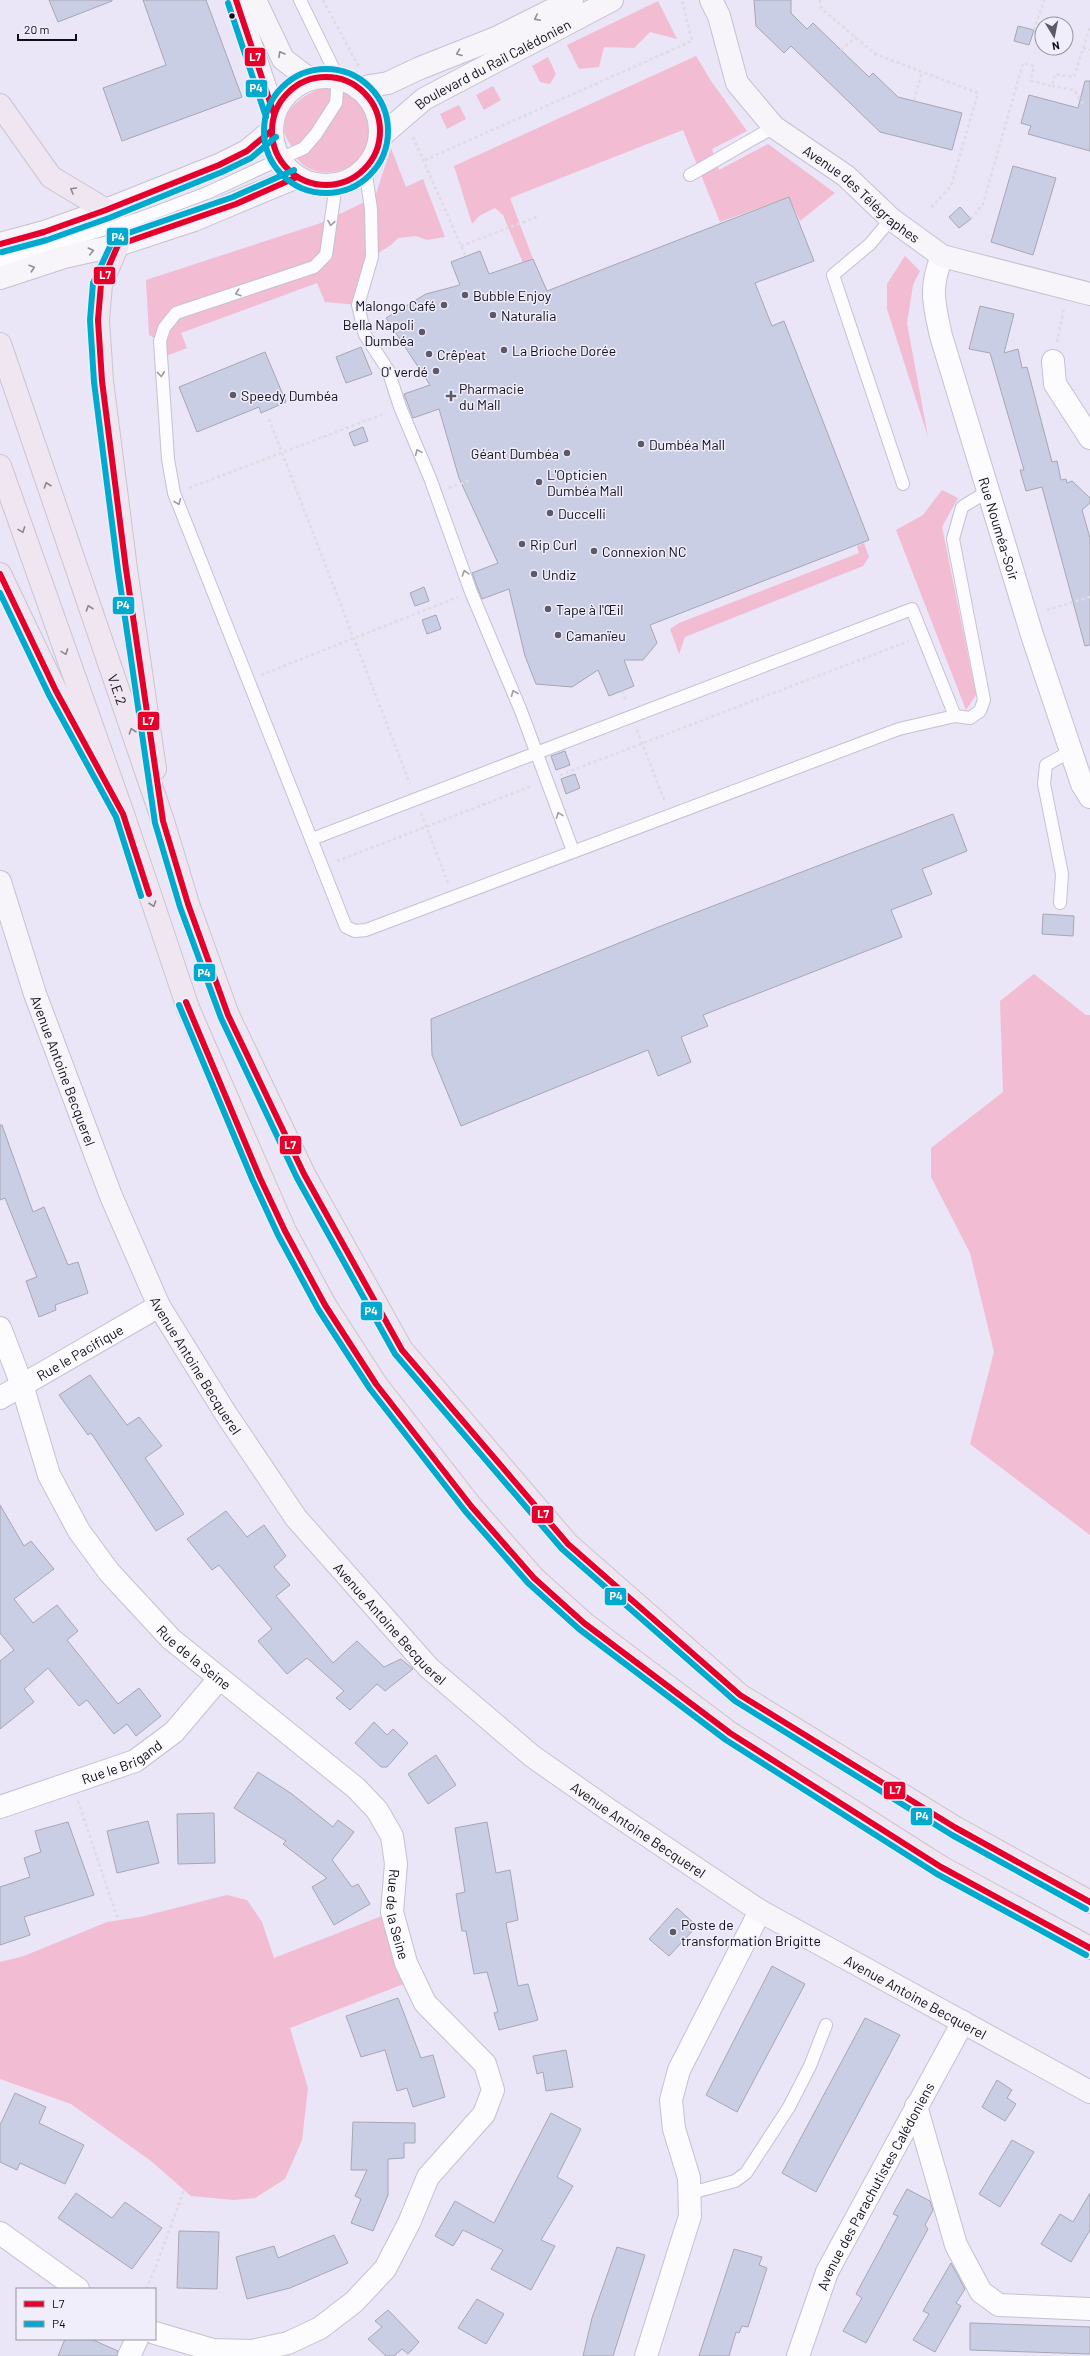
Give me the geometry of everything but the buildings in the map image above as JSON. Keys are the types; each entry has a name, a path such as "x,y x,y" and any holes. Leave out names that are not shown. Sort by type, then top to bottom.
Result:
{"highway":[{"path":"0,105 51,177 106,210"},
{"path":"118,245 101,284 98,320 102,381 126,569 162,821"},
{"name":"V.E.2","path":"0,344 162,821 188,904 228,1015 304,1174 398,1343 568,1544 740,1695 956,1828 1090,1902"},
{"path":"0,466 123,814 188,1008 285,1231 325,1305 376,1384 471,1506 534,1578 584,1623 730,1734 941,1867 1090,1948"},
{"path":"0,574 56,691 123,814"}],"street":[{"path":"0,278 106,210 219,165 248,151 273,123 282,99 294,87 309,80 324,77 338,78 364,87 368,98 376,110 380,123 380,137 375,154 366,168 352,178 336,184 319,185 297,177 279,159 273,123 236,0"},
{"path":"255,0 283,59 309,80"},
{"name":"Boulevard du Rail Calédonien","path":"364,87 388,83 420,68 496,38 572,0"},
{"name":"Boulevard du Rail Calédonien","path":"380,137 424,99 612,0"},
{"name":"Avenue des Télégraphes","path":"711,0 719,16 737,83 774,127 846,176 891,220 942,256 1068,290 1090,294"},
{"path":"0,244 118,245 236,204 297,177"},
{"name":"Rue Nouméa-Soir","path":"942,256 933,283 933,299 941,336 1026,617 1082,784 1090,797"},
{"path":"1053,361 1054,384 1090,438"},
{"name":"Avenue Antoine Becquerel","path":"0,882 44,1016 111,1196 160,1306 226,1414 296,1518 429,1668 532,1756 760,1911 1090,2092"},
{"name":"Rue le Pacifique","path":"0,1398 160,1306"},
{"name":"Rue de la Seine","path":"0,1328 22,1385 49,1475 79,1531 109,1572 161,1630 219,1679 356,1788 377,1810 392,1836 396,1864 392,1912 406,1963 425,2003 485,2064 493,2090 484,2114 428,2177 408,2223 385,2269 354,2302 320,2328 288,2343 252,2351 213,2350 156,2333"},
{"name":"Rue le Brigand","path":"0,1807 140,1757 174,1732 219,1679"},
{"path":"646,2356 690,2216 691,2193 689,2178 674,2129 671,2100 679,2070 760,1911"},
{"name":"Avenue des Parachutistes Calédoniens","path":"798,2356 827,2272 963,2022"},
{"path":"916,2106 956,2245 981,2292 999,2305 1090,2309"},
{"path":"0,2233 77,2288"},
{"path":"129,2356 137,2340"}],"lane":[{"path":"0,261 138,219 207,193 304,148 316,134 336,103 338,78 300,0"},
{"path":"690,175 774,127"},
{"path":"366,168 371,209 372,257 358,305 365,335 388,370 400,408 430,478 471,592 503,666 573,851"},
{"path":"336,184 326,255 314,267 176,313 164,328 160,340 160,365 168,459 174,493 346,927 355,930 366,930 899,729 954,716 970,718 980,711 984,700 953,538 962,507 988,491"},
{"path":"891,220 870,244 833,275 903,484"},
{"path":"312,839 912,609 954,716"},
{"path":"1060,903 1062,874 1044,784 1046,765 1071,751"},
{"path":"691,2193 735,2182 746,2173 789,2107 810,2066 826,2024"}],"path":[{"path":"323,0 364,87"},
{"path":"466,257 425,160 692,41 682,0"},
{"path":"820,0 821,8 875,54 978,93 951,186 929,210"},
{"path":"1039,16 1044,0"},
{"path":"1052,86 1055,74 1074,76 1090,27"},
{"path":"841,50 856,37"},
{"path":"1083,48 1090,50"},
{"path":"971,219 983,204 1023,63 1034,66 1031,81 1074,90 1084,106"},
{"path":"914,100 922,72"},
{"path":"461,246 539,216"},
{"path":"1053,361 1068,290"},
{"path":"174,493 400,408"},
{"path":"269,419 453,896"},
{"path":"248,680 471,592"},
{"path":"1026,617 1090,597"},
{"path":"322,866 427,827 642,742 922,635"},
{"path":"622,691 671,816"},
{"path":"72,1782 118,1920"},
{"path":"146,2288 156,2269 184,2190"}],"shaded area":[{"path":"658,1 677,39 650,32 634,48 604,47 599,67 579,69 567,45"},
{"path":"696,56 711,81 747,131 712,149 719,170 768,144 835,193 800,221 789,197 720,222 683,130 510,198 533,259 523,263 503,215 495,208 479,216 472,224 454,166"},
{"path":"548,57 556,74 550,84 540,82 532,66"},
{"path":"493,86 501,100 484,110 476,95"},
{"path":"324,88 337,90 348,94 357,100 369,117 369,140 364,152 352,165 343,170 334,172 315,171 306,167 299,161 286,137 284,128 285,120 294,105 308,94"},
{"path":"459,105 466,119 447,129 440,114"},
{"path":"391,148 406,187 423,179 445,237 427,240 416,236 398,238 391,245 372,257 358,305 325,302 317,283 181,333 187,348 166,356 160,341 149,335 146,280 321,223 375,197"},
{"path":"905,256 920,271 913,285 907,323 928,437 887,309 887,284"},
{"path":"942,490 958,498 942,527 976,695 966,710 896,530 923,515"},
{"path":"864,543 869,557 863,566 685,637 679,654 670,629 679,623 859,553 857,546"},
{"path":"1034,974 1086,1015 1090,1015 1090,1535 970,1444 994,1352 970,1253 931,1177 931,1148 1003,1092 1000,1001"},
{"path":"227,1895 247,1900 262,1922 274,1958 392,1912 414,1980 290,2028 308,2088 302,2140 285,2179 255,2198 234,2200 191,2196 151,2161 71,2104 0,2079 0,1962 24,1956 107,1922 140,1917"}],"transit line":[{"name":"L7","path":"236,0 274,114"},
{"name":"P4","path":"228,3 266,117"},
{"name":"P4","path":"326,69 338,70 350,74 370,87 383,107 387,119 388,131 387,143 383,155 370,175 350,188 338,192 326,193 314,192 302,188 282,175 269,155 265,143 264,131 265,119 269,107 282,87 302,74 314,70 326,69"},
{"name":"L7","path":"326,77 347,81 364,93 376,110 380,131 376,152 364,169 347,181 326,185 305,181 288,169 276,152 272,131 276,110 288,93 305,81 326,77"},
{"name":"L7","path":"0,244 44,232 106,210 219,165 247,151 271,131"},
{"name":"P4","path":"2,252 47,240 109,218 222,172 251,158 276,137"},
{"name":"P4","path":"294,170 233,197 114,238 93,283 90,320 94,382 118,570 155,823 180,907 221,1018 297,1178 395,1354 562,1549 735,1701 952,1835 1086,1909"},
{"name":"L7","path":"297,177 236,204 118,245 101,284 98,320 102,381 126,569 163,821 188,904 228,1015 304,1174 402,1350 568,1544 740,1695 956,1828 1090,1902"},
{"name":"L7","path":"0,574 56,691 123,814 149,894"},
{"name":"P4","path":"0,593 49,695 116,817 141,896"},
{"name":"L7","path":"186,1002 260,1178 285,1231 325,1305 376,1384 471,1506 534,1578 584,1623 730,1733 941,1867 1090,1948"},
{"name":"P4","path":"179,1005 253,1181 278,1235 318,1309 370,1389 465,1511 528,1583 579,1629 726,1740 937,1874 1086,1955"}],"place":[{"name":"Bubble Enjoy","path":"465,295"},
{"name":"Malongo Café","path":"444,305"},
{"name":"Naturalia","path":"493,315"},
{"name":"Bella Napoli Dumbéa","path":"422,332"},
{"name":"La Brioche Dorée","path":"504,350"},
{"name":"Crêp'eat","path":"429,354"},
{"name":"O' verdé","path":"436,371"},
{"name":"Speedy Dumbéa","path":"233,395"},
{"name":"Pharmacie du Mall","path":"451,396"},
{"name":"Dumbéa Mall","path":"641,444"},
{"name":"Géant Dumbéa","path":"567,453"},
{"name":"L'Opticien Dumbéa Mall","path":"539,482"},
{"name":"Duccelli","path":"550,513"},
{"name":"Rip Curl","path":"522,544"},
{"name":"Connexion NC","path":"594,551"},
{"name":"Undiz","path":"534,574"},
{"name":"Tape à l'Œil","path":"548,609"},
{"name":"Camanïeu","path":"558,635"},
{"name":"Poste de transformation Brigitte","path":"673,1932"}]}
